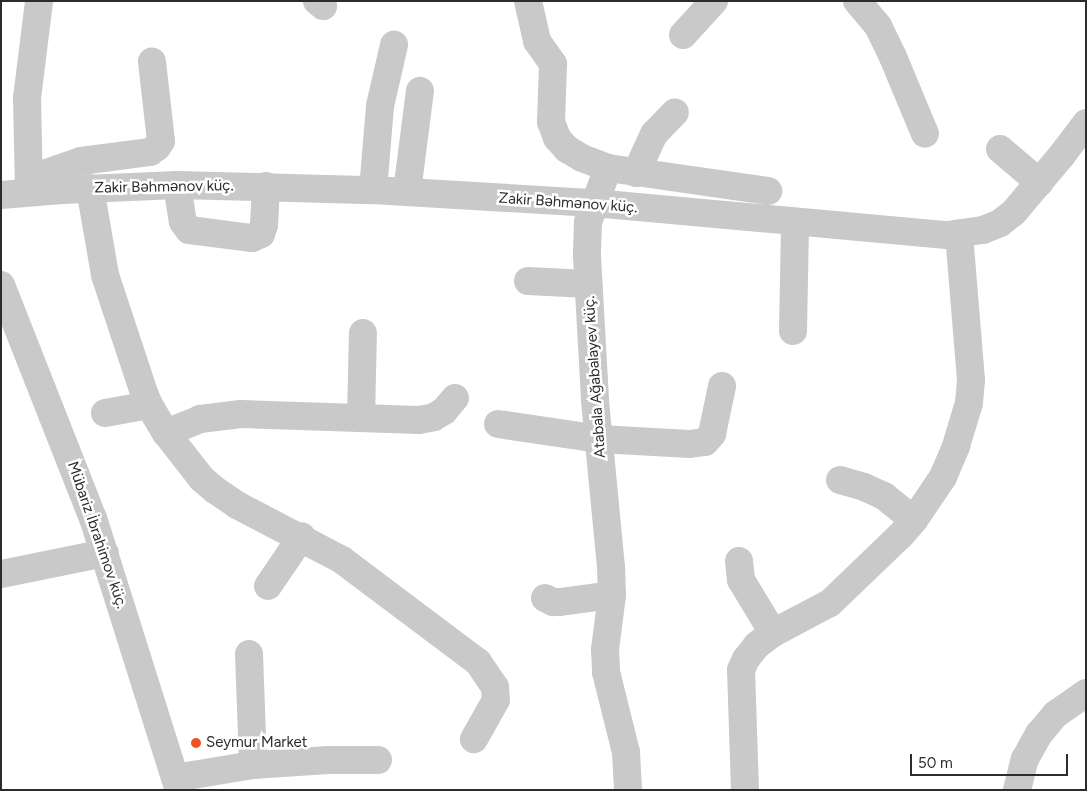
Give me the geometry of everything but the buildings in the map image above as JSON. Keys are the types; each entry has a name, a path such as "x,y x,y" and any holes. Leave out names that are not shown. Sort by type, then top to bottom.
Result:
{"street":[{"path":"39,1 27,98 29,185 81,162 150,152 158,147 161,141 152,62"},
{"path":"528,1 537,42 553,64 552,122 556,138 575,153 608,168 768,191"},
{"path":"683,34 714,1"},
{"path":"858,1 882,34 925,134"},
{"path":"373,190 380,106 394,45"},
{"path":"407,192 420,91"},
{"path":"636,173 654,134 675,112"},
{"name":"Zakir Bəhmənov küç.","path":"1,195 29,185 90,188 177,185 266,186 373,190 594,203 918,234 958,233 983,230 1000,222 1014,212 1040,183 1086,122"},
{"path":"1000,149 1040,183"},
{"name":"Atabala Ağabalayev küç.","path":"608,168 594,203 587,234 588,284 599,439 612,567 612,595 605,650 606,672 626,752 628,790"},
{"path":"177,185 183,222 189,230 252,238 261,234 264,225 266,186"},
{"path":"90,188 105,275 149,405 166,433 202,479 215,490 238,505 302,536 342,560 478,662 487,672 495,687 496,700 474,738"},
{"path":"793,331 795,223"},
{"path":"745,790 741,670 746,659 757,644 772,633 830,603 914,520 943,477 969,403 971,380 958,233"},
{"path":"528,281 588,284"},
{"name":"Mübariz İbrahimov küç.","path":"1,285 80,482 105,553 177,784"},
{"path":"361,418 363,333"},
{"path":"498,424 599,439 690,444 705,442 712,434 722,386"},
{"path":"166,433 200,420 218,416 419,420 434,417 444,411 455,398"},
{"path":"105,413 149,405"},
{"path":"840,480 864,487 884,496 914,520"},
{"path":"268,586 302,536"},
{"path":"1,574 105,553"},
{"path":"739,561 741,580 772,633"},
{"path":"545,598 560,602 612,595"},
{"path":"249,654 253,765"},
{"path":"1016,790 1025,759 1039,734 1056,714 1086,693"},
{"path":"177,784 253,765 328,760 378,760"}],"place":[{"name":"Seymur Market","path":"196,743"}]}
